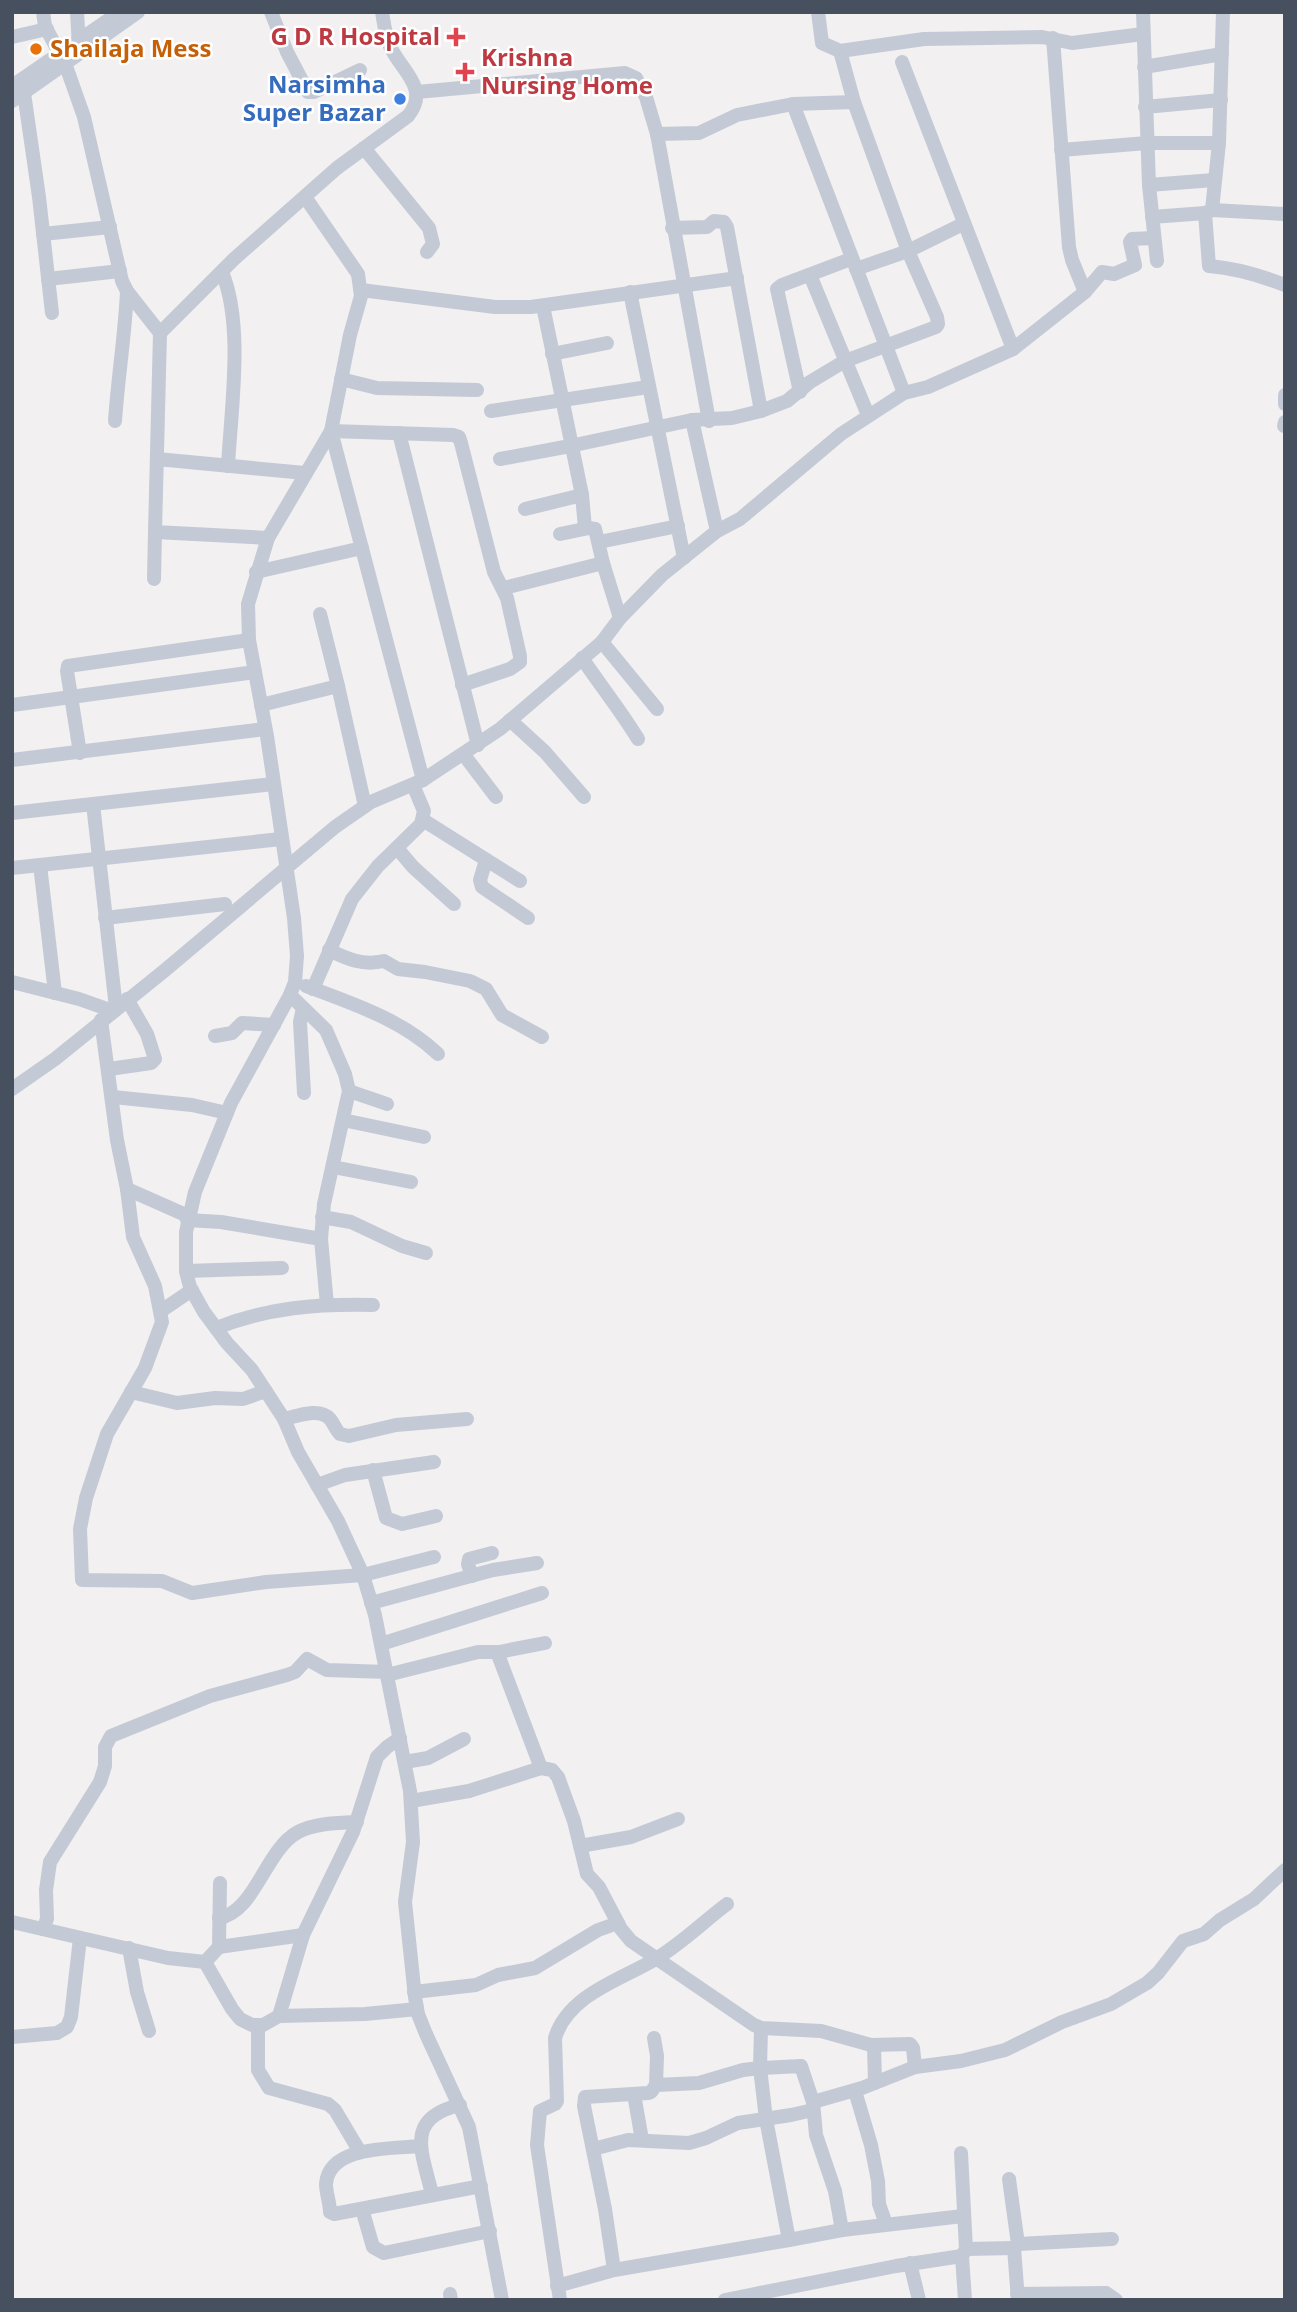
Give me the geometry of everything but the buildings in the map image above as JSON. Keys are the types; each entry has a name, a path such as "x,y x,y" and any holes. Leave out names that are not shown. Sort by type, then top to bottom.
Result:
{"street":[{"path":"43,12 47,29 63,60 84,117 127,291 160,333 154,579"},
{"path":"77,12 80,48"},
{"path":"80,48 120,12"},
{"path":"52,313 44,234 16,94 80,48 138,12"},
{"path":"271,12 287,52 308,92 314,92 360,71"},
{"path":"160,333 234,259 364,148 408,116 414,108 417,92 414,83 389,45 382,12"},
{"path":"818,12 822,43 840,51 924,39 1053,38 1072,43 1143,34"},
{"path":"1143,12 1149,185 1157,261"},
{"path":"1223,12 1219,143 1209,212 1209,266 1256,274 1285,285"},
{"path":"12,37 47,29"},
{"path":"1053,38 1069,247 1085,292"},
{"path":"500,459 692,420 732,418 761,411 787,401 810,382 845,361 935,328 938,324 908,251 854,102 840,51"},
{"path":"1144,67 1222,54"},
{"path":"902,62 1013,349"},
{"path":"417,92 628,74 636,78 651,111 657,134 709,421"},
{"path":"1145,107 1221,100"},
{"path":"657,134 699,133 737,116 793,104 854,102"},
{"path":"793,104 904,393"},
{"path":"1061,150 1147,143 1219,143"},
{"path":"364,148 429,228 433,244 427,252"},
{"path":"1149,185 1214,180"},
{"path":"305,197 358,274 360,290 331,431 268,538 248,604 249,640 294,918 297,956 293,988 295,997 303,1008 326,1030 349,1091 322,1217 321,1239 327,1305"},
{"path":"1152,217 1209,212 1285,214"},
{"path":"672,228 707,227 714,221 724,222 761,411"},
{"path":"800,392 777,289 810,275 908,251 963,223"},
{"path":"44,234 110,227"},
{"path":"12,1089 55,1059 335,827 365,806 418,783 478,746 602,642 620,618 662,575 717,531 740,519 797,469 868,415 904,393 928,387 1013,349 1085,292 1102,272 1114,274 1135,265 1130,242 1132,239 1153,238"},
{"path":"48,279 120,271"},
{"path":"222,272 232,307 234,336 228,466"},
{"path":"810,275 868,415"},
{"path":"360,290 495,307 543,306 737,278"},
{"path":"115,421 118,365 125,336 127,291"},
{"path":"630,292 684,558"},
{"path":"543,306 582,495 585,528"},
{"path":"552,354 607,343"},
{"path":"341,379 377,388 477,390"},
{"path":"491,411 648,387"},
{"path":"1285,395 1285,404"},
{"path":"692,420 717,531"},
{"path":"331,431 458,437 464,450 494,572 504,588 520,648 520,662 510,669 462,685"},
{"path":"313,989 352,899 363,883 423,820 424,811 362,548 331,431"},
{"path":"399,433 478,746"},
{"path":"157,458 305,473"},
{"path":"525,509 582,495"},
{"path":"599,542 678,526"},
{"path":"560,534 585,528 596,529 620,618"},
{"path":"155,532 268,538"},
{"path":"256,572 362,548"},
{"path":"504,588 603,563"},
{"path":"320,614 365,806"},
{"path":"80,753 67,671 70,666 249,640"},
{"path":"602,642 657,709"},
{"path":"582,658 638,740"},
{"path":"12,705 255,672"},
{"path":"261,705 338,686"},
{"path":"510,720 545,752 584,796"},
{"path":"12,760 265,729"},
{"path":"464,755 496,797"},
{"path":"12,813 273,784"},
{"path":"93,804 114,1010 109,1069 117,1140 133,1237 155,1286 162,1322 153,1351 107,1434 86,1498 80,1529 82,1580 162,1581 192,1593 266,1582 363,1575 434,1556"},
{"path":"423,820 520,881"},
{"path":"12,868 281,839"},
{"path":"397,848 413,867 454,904"},
{"path":"486,860 480,880 482,887 528,918"},
{"path":"40,865 55,993"},
{"path":"105,918 225,904"},
{"path":"329,950 355,962 365,961 372,964 384,961 398,969 470,981 486,989 502,1015 542,1037"},
{"path":"12,982 114,1010 142,1024 155,1059 151,1063 109,1069"},
{"path":"293,988 313,989 343,998 397,1023 421,1038 438,1054"},
{"path":"293,988 227,1113 188,1218 184,1246 186,1271 192,1290 216,1328 266,1391 284,1419 298,1452 338,1521 363,1575 372,1603 411,1801 412,1842 405,1902 417,2009 469,2127 502,2300"},
{"path":"303,1008 300,1022 304,1093"},
{"path":"215,1036 232,1033 242,1023 274,1025"},
{"path":"349,1091 387,1104"},
{"path":"113,1097 192,1105 227,1113"},
{"path":"343,1121 424,1137"},
{"path":"333,1167 411,1182"},
{"path":"127,1189 188,1218 321,1239"},
{"path":"322,1217 351,1222 402,1246 426,1253"},
{"path":"186,1271 282,1268"},
{"path":"161,1311 192,1290"},
{"path":"216,1328 267,1311 327,1305 373,1305"},
{"path":"131,1392 177,1403 215,1398 243,1399 266,1391"},
{"path":"284,1419 321,1414 329,1418 340,1434 349,1436 396,1425 467,1419"},
{"path":"317,1485 345,1475 434,1462"},
{"path":"373,1470 386,1518 402,1524 436,1516"},
{"path":"472,1576 469,1559 492,1553"},
{"path":"372,1603 472,1576 537,1563"},
{"path":"381,1644 542,1592"},
{"path":"43,1929 47,1919 46,1890 50,1862 100,1782 105,1766 107,1740 111,1736 211,1696 288,1675 307,1660 327,1670 387,1674 465,1655 545,1643"},
{"path":"496,1652 541,1768"},
{"path":"279,2016 303,1935 357,1822 377,1757 400,1738"},
{"path":"405,1762 428,1758 464,1739"},
{"path":"411,1801 469,1791 541,1768 552,1770 558,1777 574,1821 587,1874 599,1887 631,1941 743,2020 761,2028 821,2031 874,2045 910,2044 915,2067"},
{"path":"580,1846 631,1837 678,1819"},
{"path":"219,1918 233,1913 246,1900 265,1868 295,1834 315,1827 357,1822"},
{"path":"593,2149 628,2140 690,2143 738,2123 766,2119 813,2106 915,2067 1005,2050 1062,2022 1111,2004 1147,1983 1183,1941 1204,1934 1220,1920 1254,1899 1285,1870"},
{"path":"219,1947 220,1883"},
{"path":"727,1904 656,1959 604,1986 580,2003 569,2013 557,2031 557,2101 540,2112 537,2145 559,2293 614,2270 842,2230 963,2216"},
{"path":"12,1922 168,1958 205,1962"},
{"path":"414,1992 476,1985 498,1975 535,1968 598,1930 618,1923"},
{"path":"205,1962 219,1947 303,1935"},
{"path":"12,2037 57,2033 68,2027 80,1938"},
{"path":"129,1948 137,1992 149,2031"},
{"path":"205,1962 232,2009 247,2023 258,2026 279,2016 365,2014 417,2009"},
{"path":"258,2026 258,2070 269,2088 328,2104 335,2110 360,2152"},
{"path":"761,2028 760,2068 766,2119 789,2240"},
{"path":"614,2270 584,2106 585,2097 651,2092 656,2085 657,2056 654,2038"},
{"path":"874,2045 875,2083"},
{"path":"656,2085 699,2083 743,2070 801,2066 813,2106 821,2154 835,2192 842,2230"},
{"path":"855,2091 871,2145 879,2204 886,2224"},
{"path":"634,2094 642,2140"},
{"path":"432,2194 421,2146 421,2134 435,2113 460,2105"},
{"path":"421,2146 360,2152 344,2158 334,2167 326,2182 330,2212 334,2214 481,2186"},
{"path":"961,2153 965,2300"},
{"path":"1009,2179 1018,2297 1106,2293 1116,2300"},
{"path":"362,2209 373,2247 384,2253 490,2231"},
{"path":"725,2300 964,2253 1112,2239"},
{"path":"910,2263 919,2300"}],"place":[{"name":"G D R Hospital","path":"456,37"},
{"name":"Shailaja Mess","path":"36,49"},
{"name":"Krishna Nursing Home","path":"465,72"},
{"name":"Narsimha Super Bazar","path":"400,99"}]}
